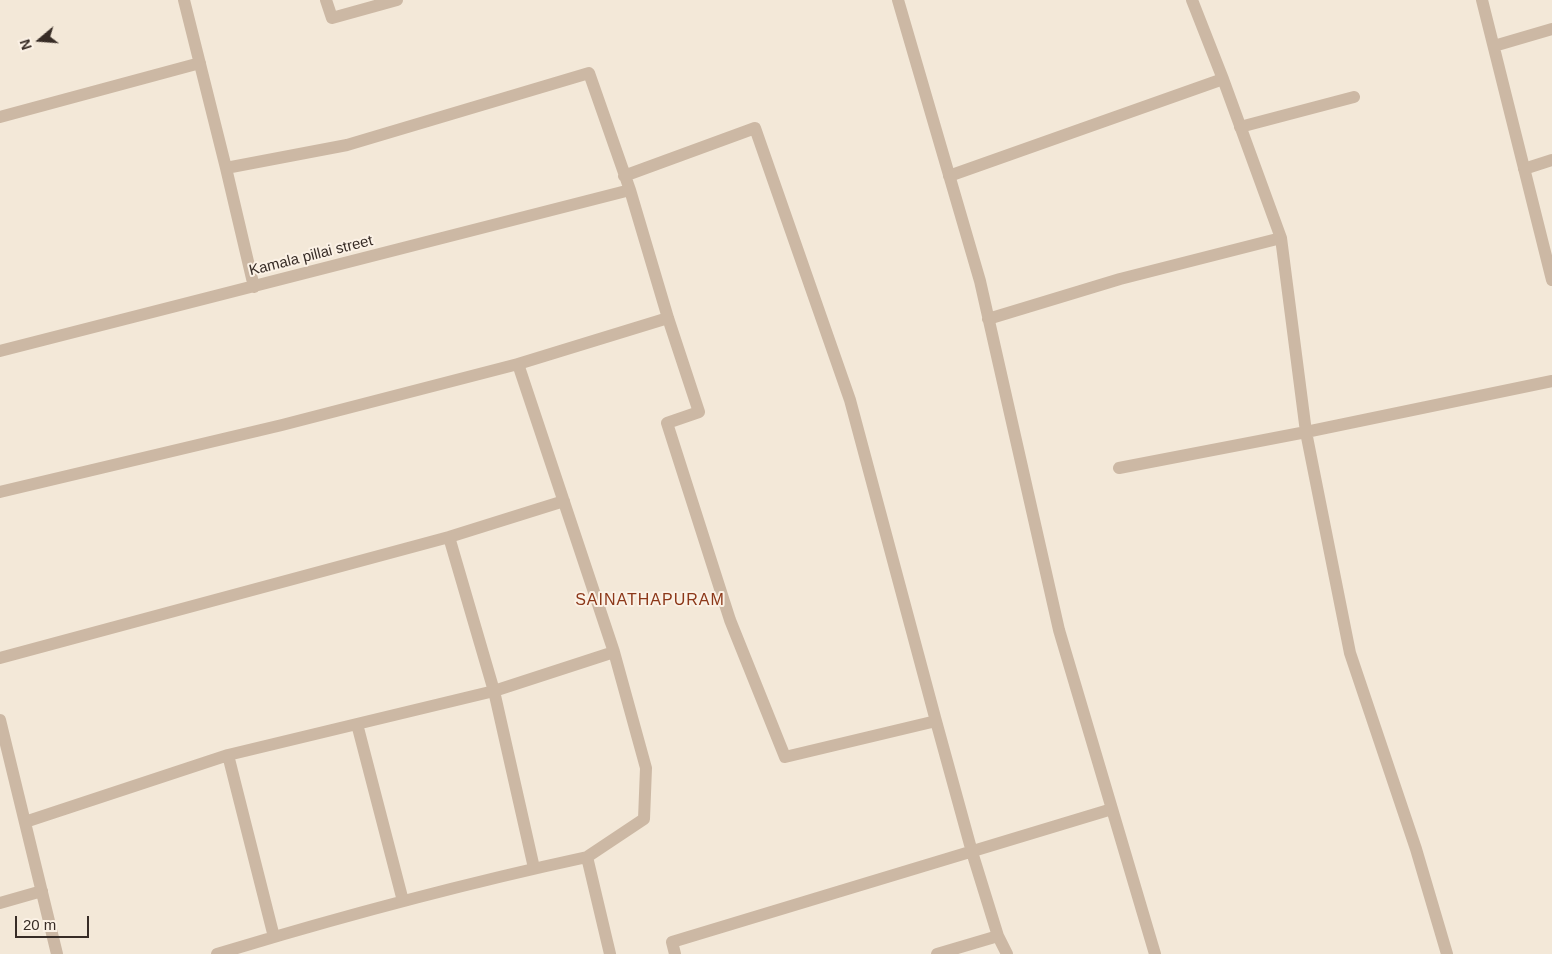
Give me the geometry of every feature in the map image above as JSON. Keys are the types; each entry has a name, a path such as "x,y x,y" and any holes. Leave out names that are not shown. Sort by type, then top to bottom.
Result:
{"street":[{"path":"184,0 254,287"},
{"path":"326,0 332,18 397,0"},
{"path":"898,0 980,281 1059,630 1155,954"},
{"path":"1193,0 1281,238 1306,432 1350,653 1416,849 1447,954"},
{"path":"1482,0 1552,280"},
{"path":"1494,46 1552,29"},
{"path":"0,117 200,63"},
{"path":"226,168 347,145 589,73 630,190 668,318 699,412 667,423 730,620 785,757 936,721"},
{"path":"949,176 1223,79"},
{"path":"1240,127 1354,97"},
{"path":"624,176 755,128 850,400 972,852 998,936 1007,954"},
{"path":"1524,169 1552,160"},
{"name":"Kamala pillai street","path":"0,350 630,190"},
{"path":"988,320 1120,280 1281,238"},
{"path":"0,492 282,425 518,364 668,318"},
{"path":"217,954 403,901 534,868 587,857 644,819 646,768 614,652 518,364"},
{"path":"1119,468 1306,432 1552,380"},
{"path":"0,658 449,537 564,501"},
{"path":"449,537 494,690 534,868"},
{"path":"25,822 228,755 494,690 614,652"},
{"path":"0,720 2,738 25,822 57,954"},
{"path":"357,724 403,901"},
{"path":"228,755 274,937"},
{"path":"675,954 672,942 1112,809"},
{"path":"587,857 610,954"},
{"path":"0,903 42,891"},
{"path":"937,954 998,936"}],"district":[{"name":"SAINATHAPURAM","path":"650,601"}]}
